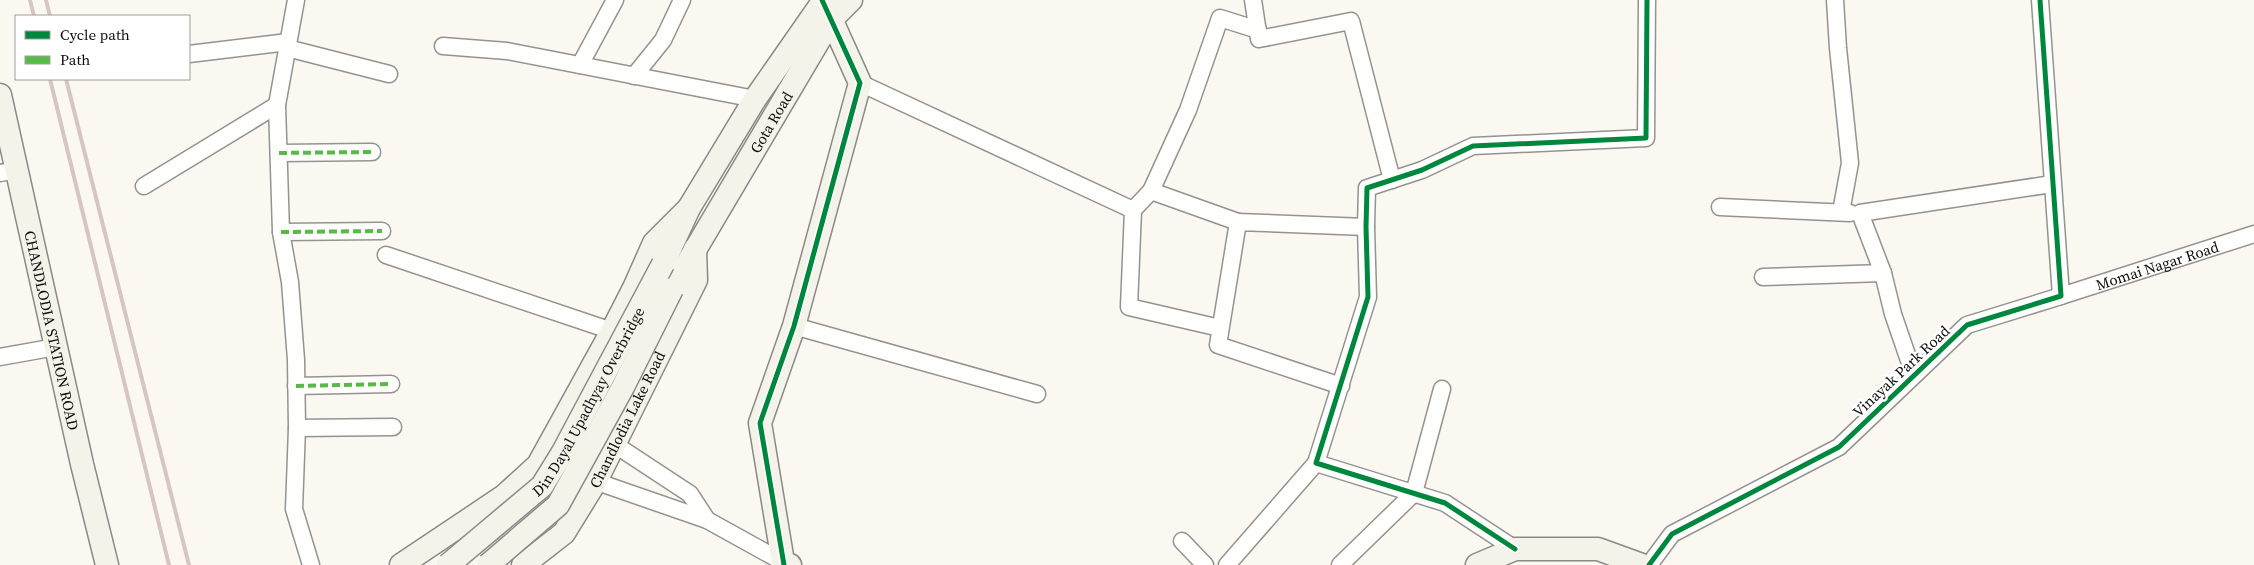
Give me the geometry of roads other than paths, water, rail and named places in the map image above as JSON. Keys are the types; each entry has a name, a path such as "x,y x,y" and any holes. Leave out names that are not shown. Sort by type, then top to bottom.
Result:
{"street":[{"path":"296,0 277,105 281,232 290,282 296,386 297,428 294,509 311,565"},
{"path":"580,65 615,0"},
{"path":"634,76 663,40 682,0"},
{"name":"Gota Road","path":"689,208 755,99 825,5 851,0"},
{"path":"1253,0 1259,38 1351,21 1392,180"},
{"path":"1227,565 1316,463 1368,297 1367,188 1422,170 1473,146 1646,138 1648,0"},
{"path":"1836,0 1838,48 1850,163 1841,212"},
{"path":"2040,0 2061,296"},
{"path":"786,564 760,423 794,326 860,83 825,5"},
{"name":"Gota Road","path":"695,249 825,5"},
{"path":"1220,328 1129,307 1133,210 1151,191 1188,110 1220,18 1258,30"},
{"path":"190,54 287,45 389,74"},
{"path":"443,46 507,51 755,99"},
{"path":"860,83 1133,210"},
{"name":"CHANDLODIA STATION ROAD","path":"0,95 8,171 56,346 107,565"},
{"path":"144,186 277,105"},
{"path":"279,153 372,152"},
{"path":"1720,207 1860,213 2052,184"},
{"path":"1151,191 1238,222 1366,227"},
{"path":"401,565 504,496 538,465 612,331 654,243 689,208"},
{"name":"Din Dayal Upadhyay Overbridge","path":"448,565 542,486 563,452 663,264 689,208"},
{"path":"1860,213 1883,274 1893,314 1914,376"},
{"path":"1238,222 1218,345 1340,386"},
{"path":"281,232 382,231"},
{"name":"Momai Nagar Road","path":"2061,296 2254,234"},
{"name":"Din Dayal Upadhyay Overbridge","path":"488,565 558,505 622,387 672,288 695,249"},
{"name":"Chandlodia Lake Road","path":"695,249 696,280 596,481 707,520 786,564"},
{"path":"386,255 612,331"},
{"path":"1763,277 1883,274"},
{"name":"Vinayak Park Road","path":"1649,565 1672,534 1839,446 1968,324 2061,296"},
{"path":"794,326 1037,394"},
{"path":"0,357 56,346"},
{"path":"296,386 391,384"},
{"path":"1340,565 1414,493 1442,389"},
{"path":"297,428 393,427"},
{"path":"614,444 690,494 707,520"},
{"path":"1316,463 1445,503 1515,549"},
{"path":"523,565 564,533 596,481 538,465"},
{"path":"1182,541 1205,565"},
{"path":"1477,565 1515,549 1598,549 1642,565"}],"railway":[{"path":"30,0 34,15"},
{"path":"46,0 50,15"},
{"path":"50,80 169,565"},
{"path":"66,80 189,565"}]}
